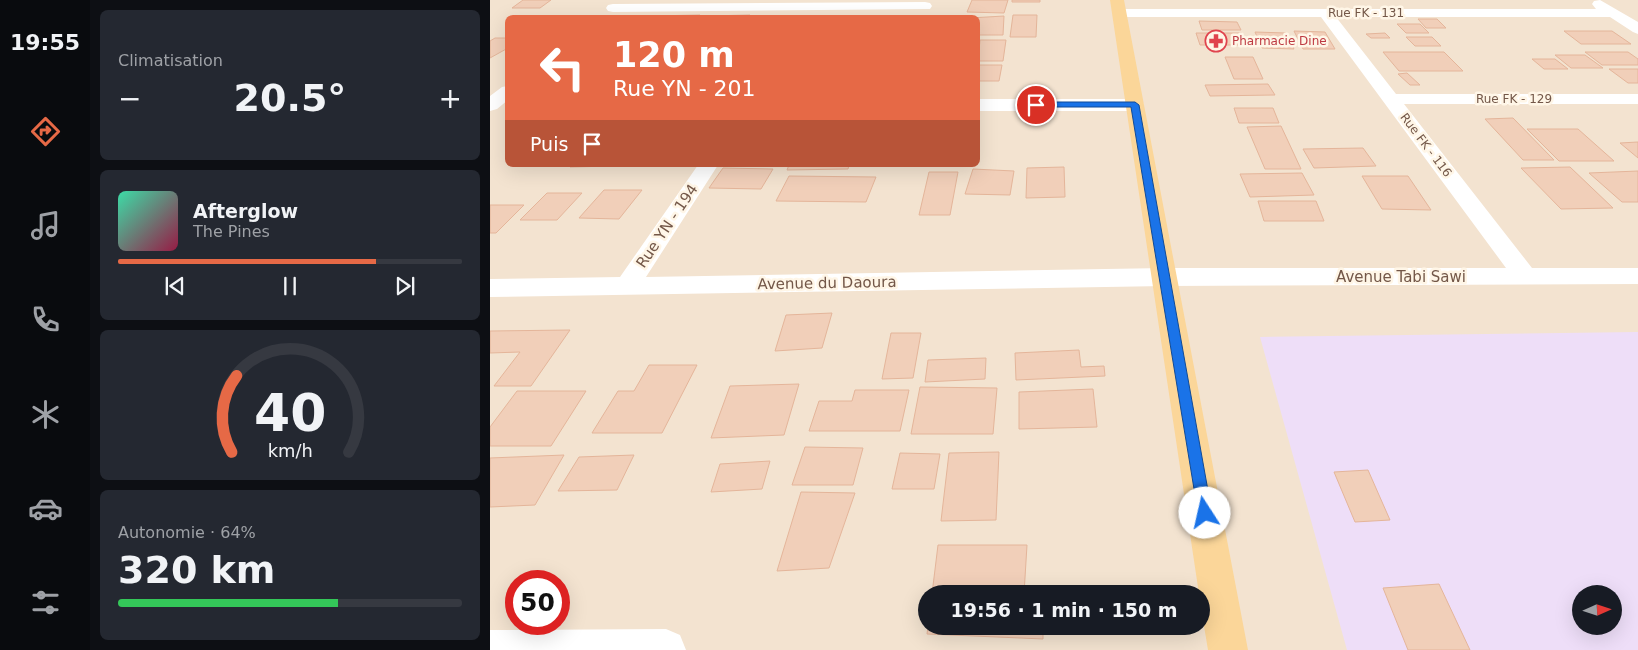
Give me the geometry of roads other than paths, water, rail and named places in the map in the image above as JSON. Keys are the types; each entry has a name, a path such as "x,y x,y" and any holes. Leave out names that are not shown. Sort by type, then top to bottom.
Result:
{"main road":[{"path":"1118,6 1228,650"}],"street":[{"path":"1593,0 1638,29"},
{"path":"604,15 617,4 811,12 925,8"},
{"name":"Rue FK - 131","path":"1118,6 1325,13 1613,13"},
{"name":"Rue FK - 116","path":"1325,13 1526,277"},
{"path":"490,104 505,93"},
{"name":"Rue FK - 129","path":"1391,99 1638,98"},
{"path":"490,104 505,104"},
{"path":"980,105 1135,105"},
{"name":"Rue YN - 194","path":"627,286 707,167"},
{"name":"Avenue Tabi Sawi","path":"1165,277 1638,276"},
{"name":"Avenue du Daoura","path":"490,288 1165,277"},
{"path":"490,650 666,649"}],"place":[{"name":"Pharmacie Dine","path":"1216,41"}]}
